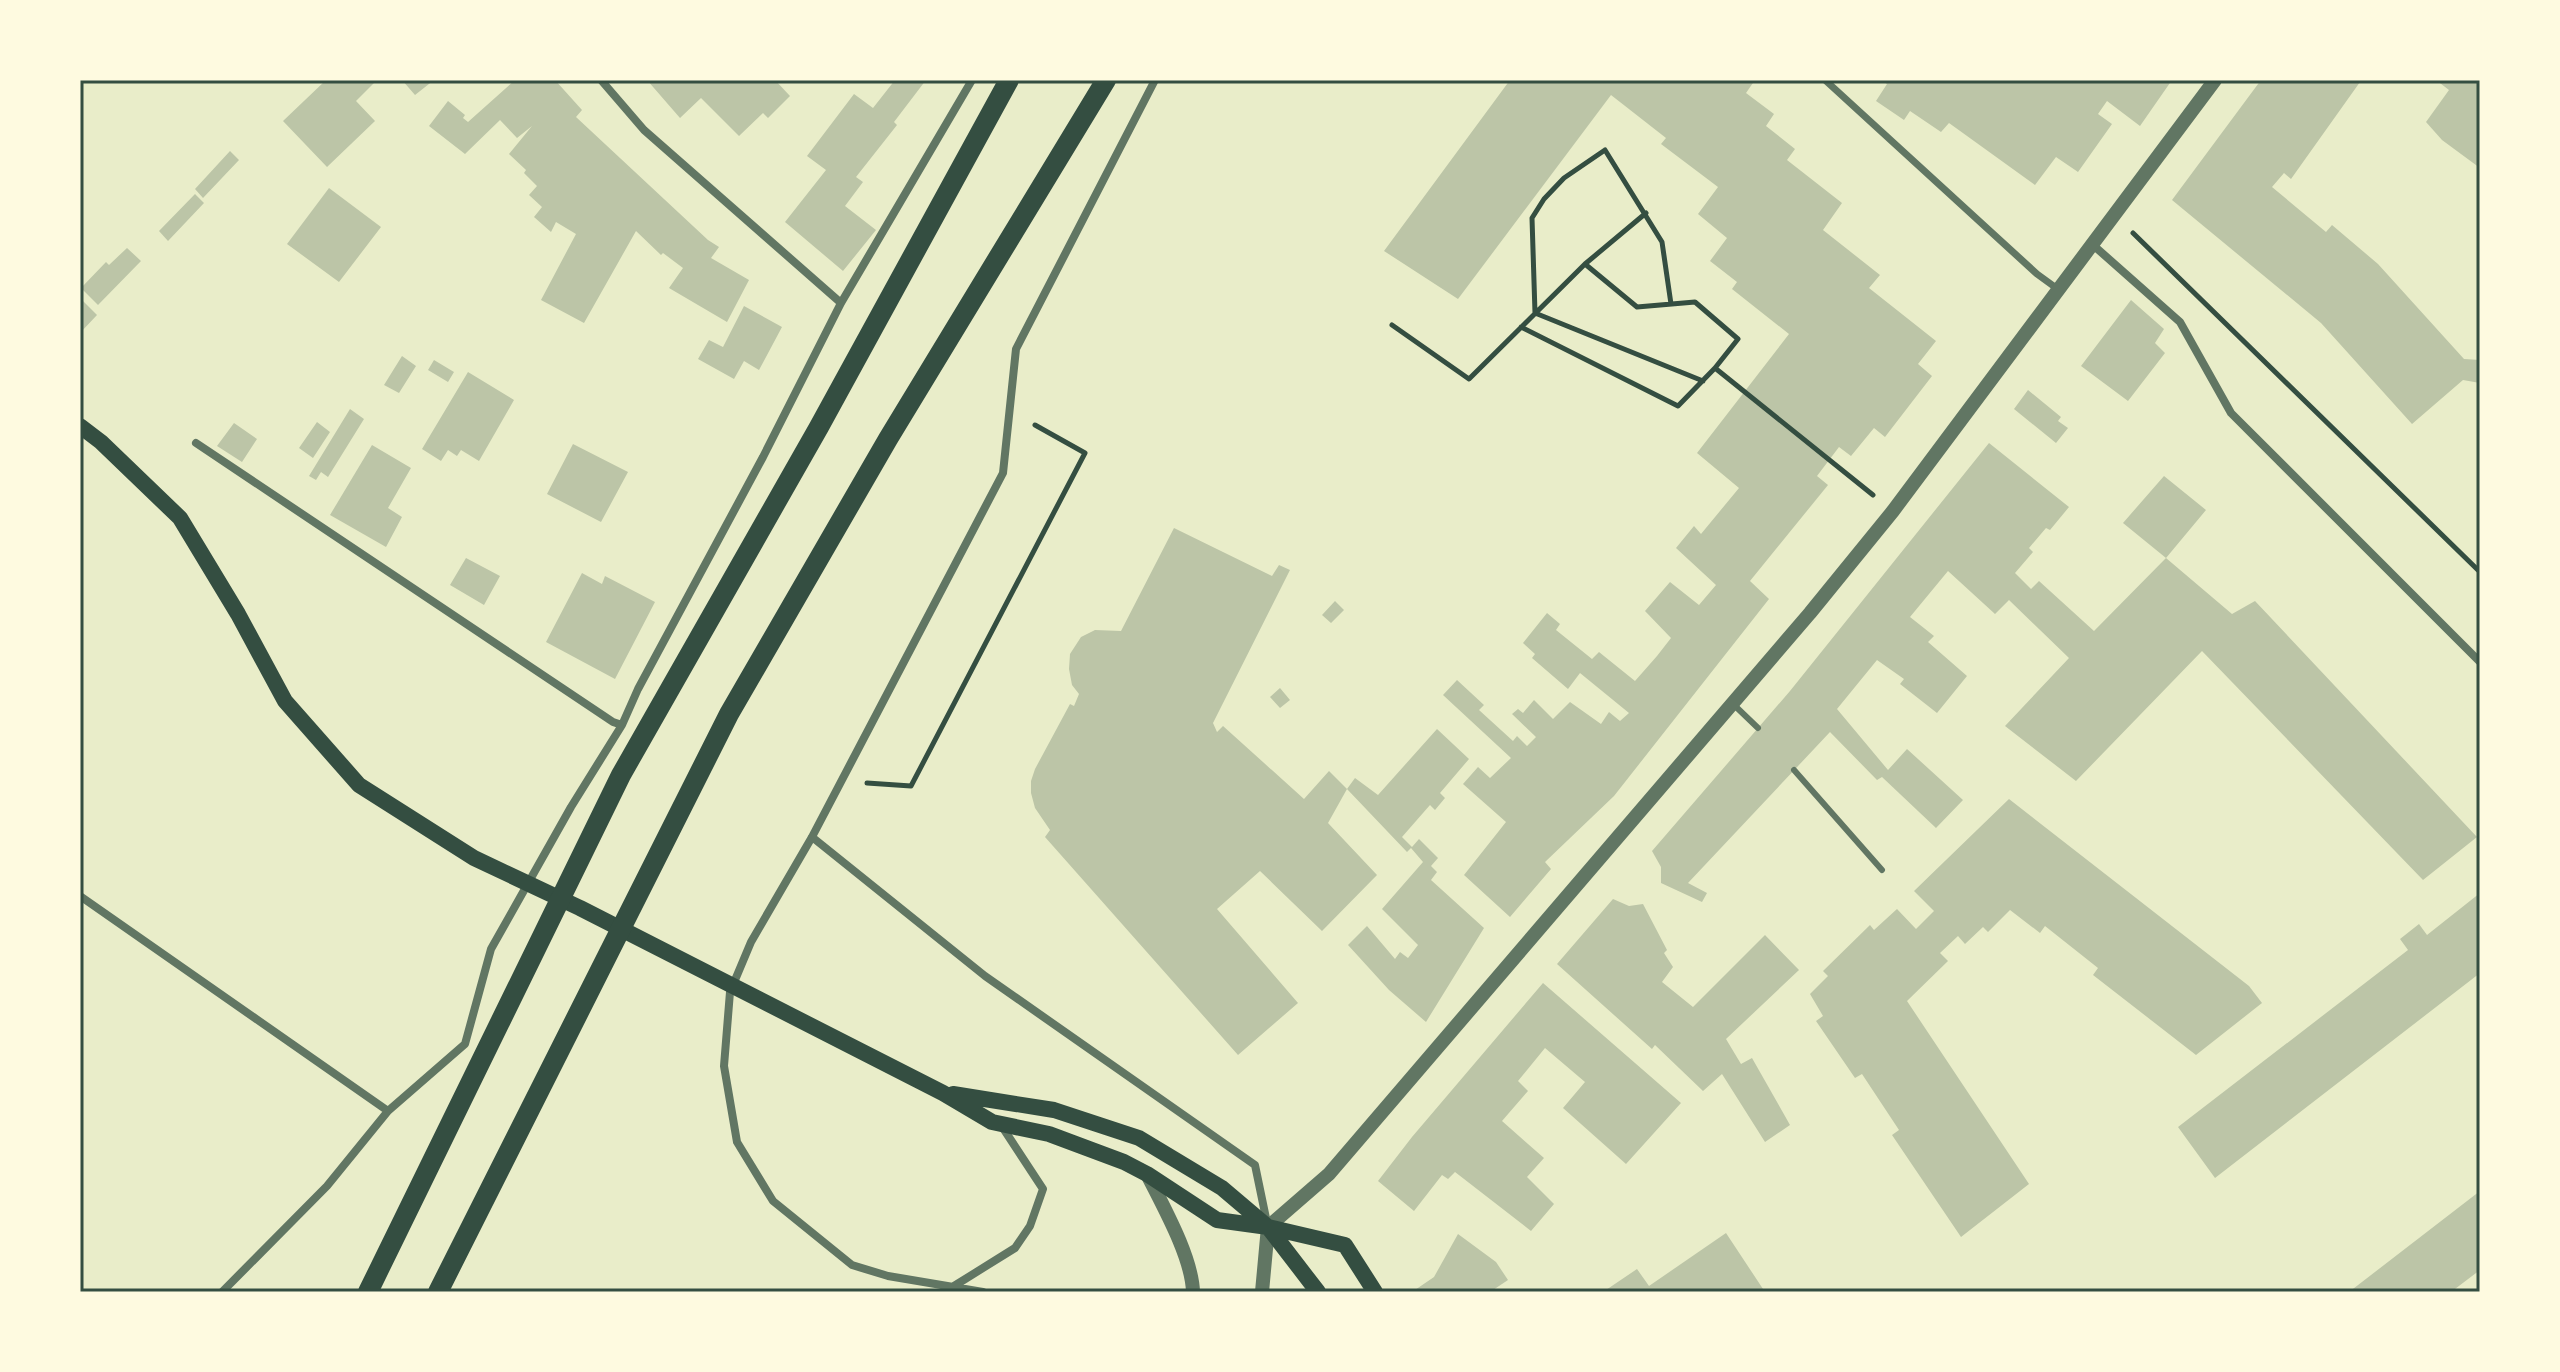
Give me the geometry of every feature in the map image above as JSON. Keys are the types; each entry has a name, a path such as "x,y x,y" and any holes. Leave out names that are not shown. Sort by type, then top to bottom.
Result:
{"main road":[{"path":"368,1292 621,775 819,427 1009,80"},
{"path":"438,1292 729,714 888,439 1106,80"},
{"path":"80,426 101,442 180,518 238,614 285,701 359,785 474,858 580,908 943,1093 992,1122 1049,1134 1124,1162 1217,1220 1268,1227 1345,1245 1375,1292"},
{"path":"943,1093 1054,1110 1139,1138 1222,1188 1268,1227 1318,1292"}],"street":[{"path":"601,80 644,130 841,303"},
{"path":"222,1292 327,1186 388,1111 465,1044 491,949 571,807 622,725 841,303 972,80"},
{"path":"983,1292 888,1276 852,1265 773,1201 737,1142 724,1066 730,992 751,942 812,837 1003,473 1016,349 1155,80"},
{"path":"1825,80 2026,264 2059,290"},
{"path":"1268,1227 1329,1174 1893,511 2215,80"},
{"path":"2093,245 2180,322 2231,413 2480,662"},
{"path":"196,443 613,722 622,725"},
{"path":"812,837 985,976 1255,1165 1268,1227 1262,1292"},
{"path":"80,896 388,1111"},
{"path":"954,1286 1015,1248 1030,1226 1043,1189 1000,1124"},
{"path":"1147,1174 1171,1223 1192,1280 1193,1292"}],"lane":[{"path":"1732,703 1758,728"},
{"path":"1794,770 1882,870"}],"path":[{"path":"1535,313 1532,218 1544,199 1564,178 1605,150 1662,242 1671,304"},
{"path":"1392,325 1469,379 1585,264 1646,213"},
{"path":"2116,215 2480,572"},
{"path":"1521,327 1678,406 1738,339 1695,302 1637,307 1585,264"},
{"path":"1535,313 1703,381"},
{"path":"1715,368 1893,511"},
{"path":"841,781 911,786 1085,453 1009,411"}],"building":[{"path":"326,80 377,80 356,101 375,121 327,167 283,121"},
{"path":"402,80 434,80 415,95"},
{"path":"515,80 555,80 582,110 576,117 719,247 711,258 749,280 727,322 669,288 683,268 663,253 661,255 636,231 584,323 541,300 576,234 556,222 551,232 534,217 542,207 529,195 537,186 509,154 532,126 517,138 500,120 465,154 429,126 448,101 465,115 463,118 468,122"},
{"path":"647,80 775,80 790,96 768,118 763,113 739,136 701,98 680,118"},
{"path":"895,80 926,80 894,122 897,125 856,177 863,182 845,206 876,230 843,271 785,222 826,170 807,156 854,94 873,108"},
{"path":"1510,80 1755,80 1746,93 1774,114 1766,126 1795,149 1787,160 1842,203 1823,230 1880,275 1869,288 1936,341 1918,364 1932,376 1885,437 1874,428 1851,456 1839,447 1817,476 1828,485 1750,581 1769,599 1614,796 1545,862 1551,869 1510,917 1464,875 1506,822 1463,784 1478,767 1490,778 1511,758 1443,695 1457,680 1484,705 1479,710 1513,741 1517,736 1527,746 1536,737 1512,714 1518,709 1523,713 1534,700 1553,719 1570,702 1601,724 1609,712 1620,721 1629,713 1580,673 1568,689 1532,658 1535,654 1523,643 1547,613 1560,624 1556,630 1592,659 1599,652 1635,681 1657,656 1671,638 1645,611 1670,582 1699,605 1716,585 1676,548 1694,526 1701,534 1739,488 1697,453 1789,334 1732,289 1737,282 1710,261 1727,238 1698,214 1718,187 1661,144 1666,138 1611,95 1458,299 1384,251"},
{"path":"1881,80 2172,80 2140,126 2107,101 2098,114 2112,124 2078,172 2056,157 2035,185 1949,123 1941,132 1910,111 1904,120 1876,101 1887,84"},
{"path":"2261,80 2360,82 2291,179 2284,173 2272,187 2326,232 2332,225 2378,264 2464,359 2480,360 2480,383 2463,380 2412,424 2321,323 2172,200"},
{"path":"2436,80 2480,80 2480,168 2442,140 2426,122 2449,90"},
{"path":"230,151 239,160 203,198 195,189"},
{"path":"329,188 381,227 339,282 287,244"},
{"path":"195,194 204,203 168,241 159,231"},
{"path":"127,248 141,261 98,305 81,288 106,262 109,265"},
{"path":"80,298 97,315 80,333"},
{"path":"2131,300 2164,329 2155,343 2165,353 2128,401 2081,366"},
{"path":"744,306 782,327 759,370 744,361 734,379 698,359 709,340 723,347"},
{"path":"402,356 416,366 399,393 384,385"},
{"path":"434,360 454,372 448,382 428,370"},
{"path":"468,372 514,400 479,461 461,450 457,456 448,450 441,461 422,449"},
{"path":"2028,390 2061,417 2058,421 2068,428 2056,443 2014,409"},
{"path":"350,409 364,419 328,477 321,472 316,480 309,476"},
{"path":"317,422 330,432 313,458 299,448"},
{"path":"234,423 257,439 242,462 217,446"},
{"path":"1989,443 2069,507 2050,530 2046,528 2029,548 2033,552 2015,573 2031,589 2039,581 2094,631 2166,558 2232,614 2255,601 2477,837 2423,880 2202,651 2076,781 2005,726 2069,658 2009,600 1995,614 1948,571 1910,617 1934,636 1928,642 1967,676 1937,713 1900,684 1904,679 1877,660 1837,709 1888,770 1907,749 1963,800 1936,828 1882,777 1877,780 1830,732 1688,883 1707,893 1702,902 1661,883 1661,867 1652,851 1790,691"},
{"path":"573,444 628,472 601,522 547,494"},
{"path":"372,445 411,468 388,508 402,517 386,547 330,515"},
{"path":"2164,476 2206,510 2166,558 2123,523"},
{"path":"1174,528 1272,576 1279,565 1290,570 1213,723 1217,732 1223,726 1304,799 1329,771 1347,789 1328,823 1377,875 1322,931 1260,871 1217,909 1298,1003 1238,1055 1045,837 1050,830 1035,808 1031,793 1035,769 1070,704 1074,706 1079,694 1072,685 1070,654 1081,637 1095,630 1121,631"},
{"path":"466,558 500,576 484,605 450,585"},
{"path":"582,573 602,584 605,576 655,602 615,679 546,642"},
{"path":"1335,601 1344,610 1331,623 1322,615"},
{"path":"1280,688 1290,700 1280,708 1270,697"},
{"path":"1437,729 1469,759 1440,793 1445,798 1435,810 1430,805 1402,837 1412,847 1419,839 1438,858 1431,866 1437,872 1431,880 1484,928 1426,1022 1389,990 1348,945 1367,926 1395,959 1400,952 1408,958 1418,945 1382,909 1423,862 1411,848 1407,852 1347,789 1355,778 1378,795"},
{"path":"2009,799 2249,986 2262,1003 2196,1055 2093,975 2098,968 2045,926 2040,933 2010,910 1988,932 1983,927 1965,944 1958,936 1940,953 1948,961 1907,1001 2029,1184 1961,1237 1892,1135 1899,1130 1862,1074 1855,1078 1816,1021 1823,1016 1810,994 1828,976 1823,971 1870,925 1874,930 1897,909 1916,929 1934,911 1914,891"},
{"path":"2480,893 2480,973 2215,1178 2178,1127 2408,950 2400,939 2419,924 2427,935"},
{"path":"1613,899 1629,906 1643,904 1673,967 1662,982 1693,1007 1765,935 1799,970 1726,1039 1741,1064 1752,1058 1790,1125 1765,1142 1722,1074 1703,1091 1655,1045 1652,1049 1557,964"},
{"path":"1543,983 1681,1103 1626,1164 1563,1108 1585,1082 1545,1048 1518,1081 1528,1091 1502,1121 1544,1158 1527,1177 1554,1204 1531,1231 1455,1172 1448,1179 1442,1175 1414,1211 1378,1181"},
{"path":"2480,1191 2480,1270 2451,1292 2349,1292"},
{"path":"1726,1233 1765,1292 1603,1292 1637,1269 1649,1286"},
{"path":"1458,1234 1496,1262 1508,1280 1490,1292 1412,1292 1434,1277"}]}
